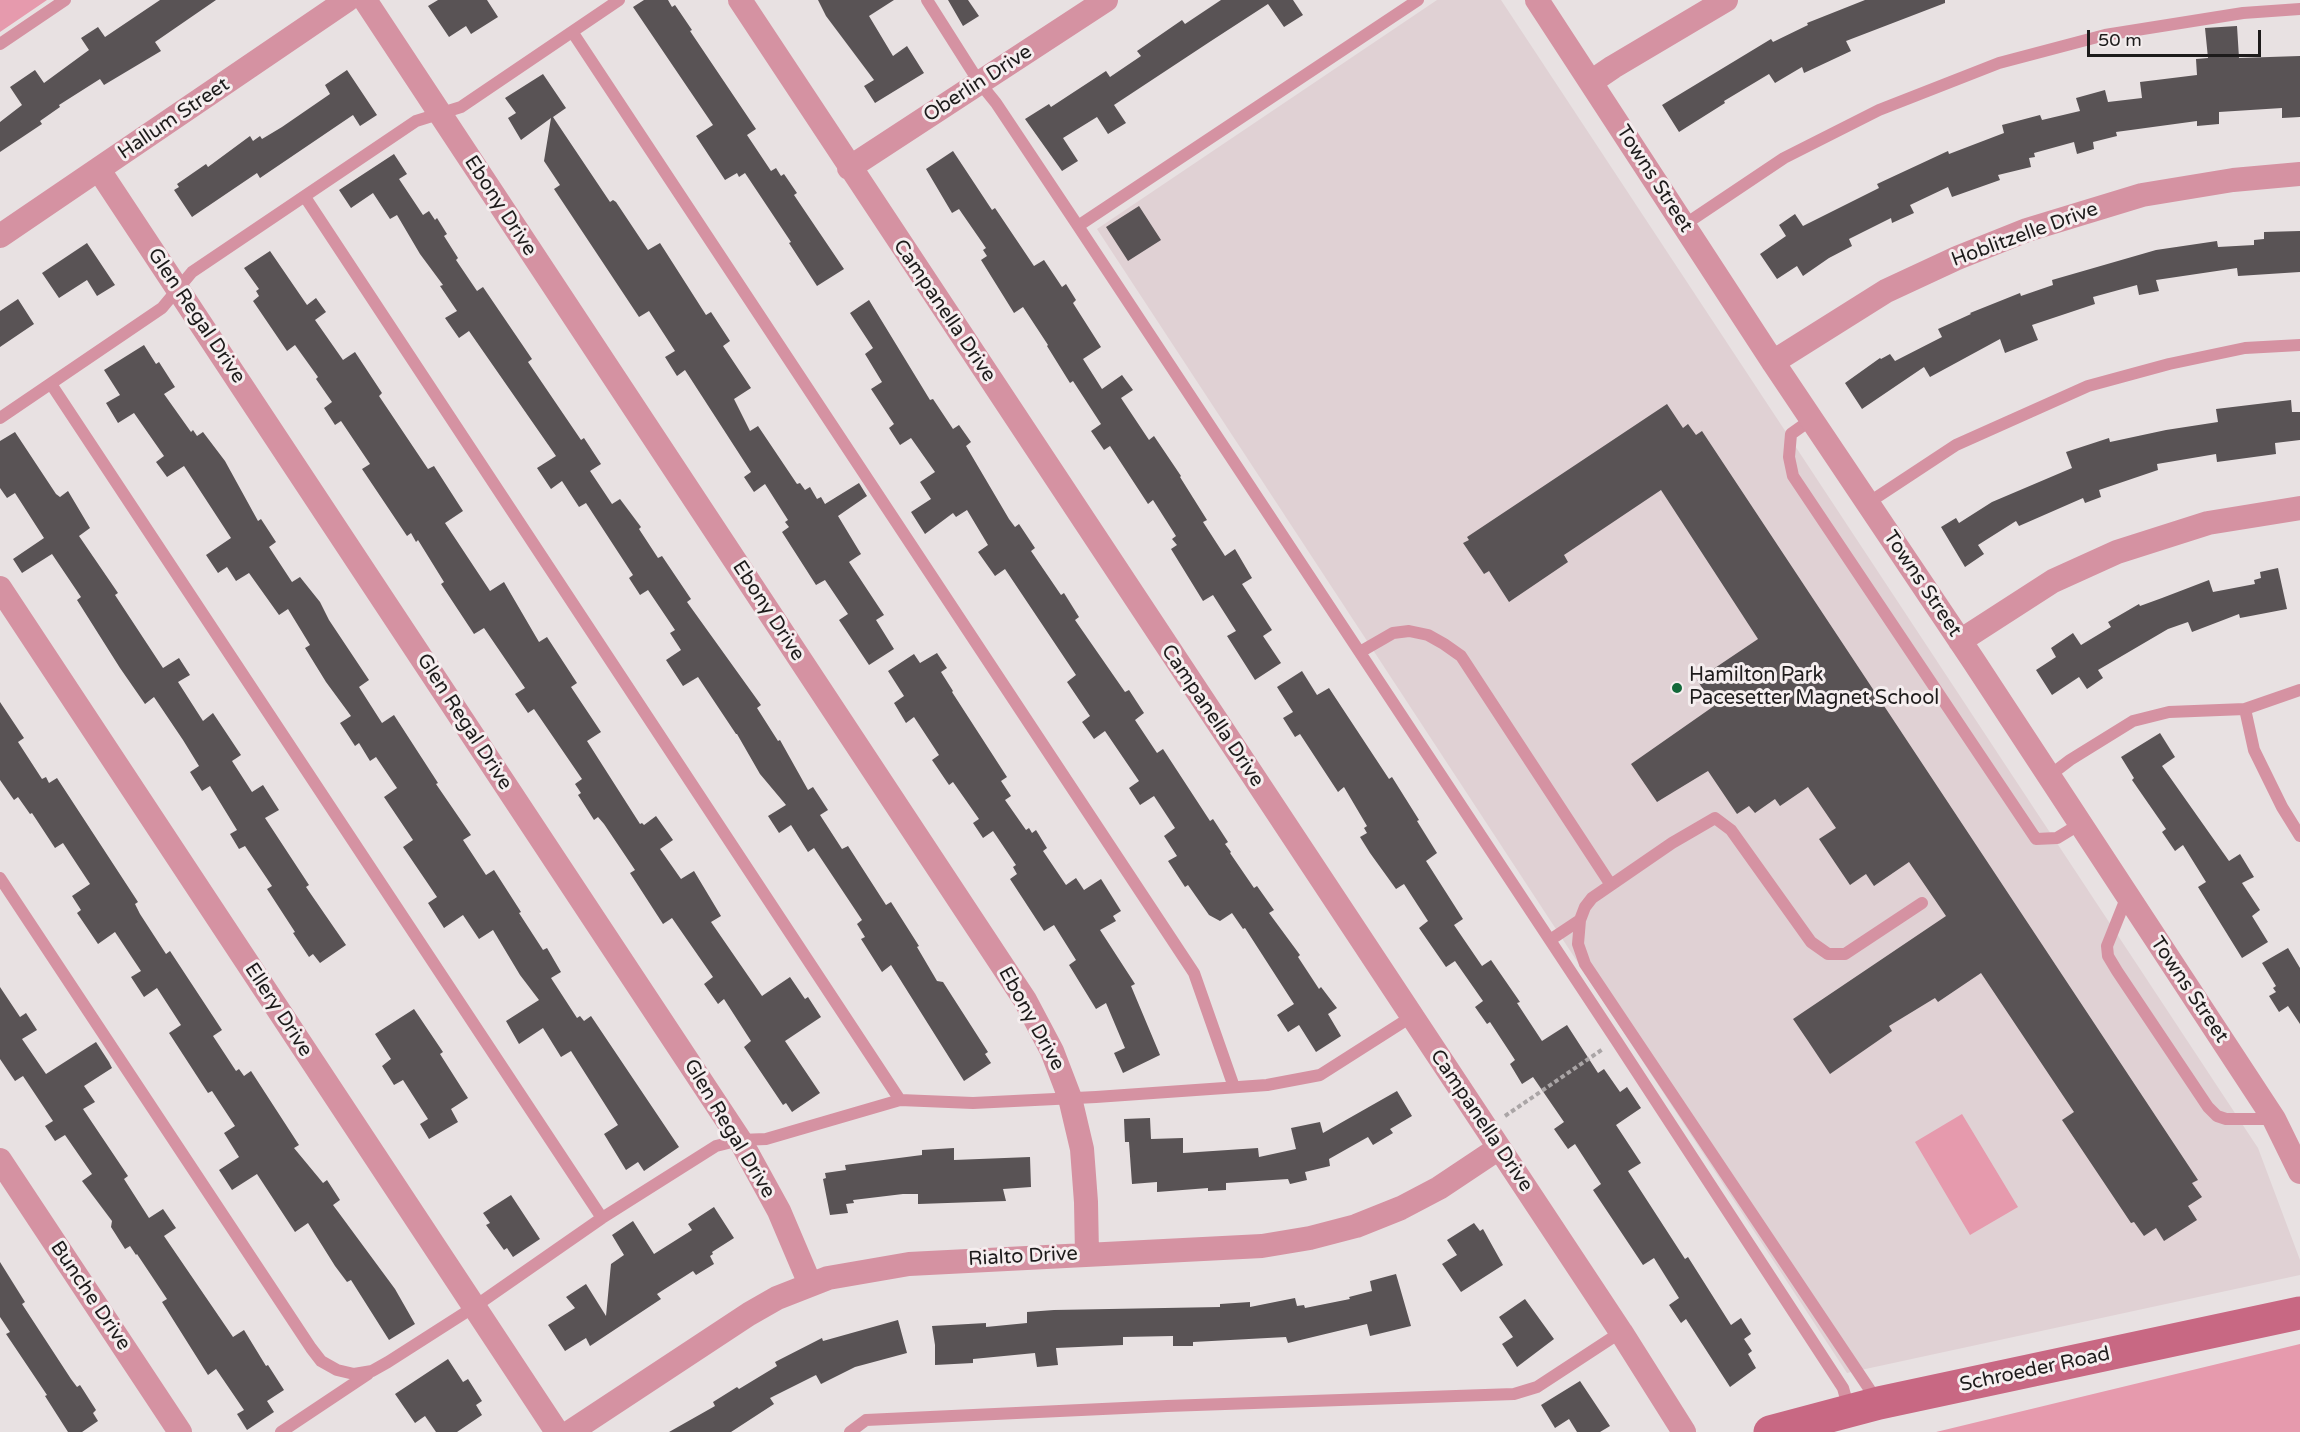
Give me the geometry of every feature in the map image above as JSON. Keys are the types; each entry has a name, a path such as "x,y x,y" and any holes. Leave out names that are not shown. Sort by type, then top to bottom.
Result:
{"street":[{"name":"Hallum Street","path":"0,236 347,0"},
{"name":"Ebony Drive","path":"365,0 1025,1000 1052,1051 1070,1098 1082,1149 1086,1202 1086,1254"},
{"name":"Campanella Drive","path":"740,0 1621,1332 1684,1432"},
{"name":"Oberlin Drive","path":"849,168 1106,0"},
{"name":"Towns Street","path":"1537,0 1773,362 1960,641 2274,1119 2300,1172"},
{"path":"1591,82 1726,0"},
{"name":"Glen Regal Drive","path":"99,170 740,1140 779,1211 810,1284"},
{"name":"Hoblitzelle Drive","path":"1773,362 1886,291 1957,258 2027,230 2142,195 2233,180 2300,174"},
{"path":"1960,641 2053,581 2117,552 2208,523 2300,508"},
{"name":"Ellery Drive","path":"0,588 557,1432"},
{"name":"Rialto Drive","path":"570,1432 749,1314 777,1298 828,1278 909,1264 1262,1246 1310,1238 1356,1226 1401,1208 1439,1188 1499,1148"},
{"name":"Bunche Drive","path":"0,1160 180,1432"},
{"name":"Schroeder Road","path":"1770,1432 1864,1407 2300,1312"}],"lane":[{"path":"0,44 65,0"},
{"path":"0,418 162,308 177,287 192,272 416,121 461,107 619,0"},
{"path":"927,0 979,82 1078,226 1360,652 1843,1388 1864,1407"},
{"path":"1078,226 1418,0"},
{"path":"1684,225 1795,153 1879,110 1999,63 2105,34 2243,13 2300,9"},
{"path":"573,33 1194,973 1234,1087"},
{"path":"305,197 900,1100"},
{"path":"1868,503 1956,445 2088,386 2169,364 2245,348 2300,345"},
{"path":"51,384 603,1218"},
{"path":"1812,419 1791,434 1789,457 1793,476 2036,838 2057,838 2080,824"},
{"path":"1360,652 1393,633 1409,631 1428,635 1461,656 1611,885"},
{"path":"2049,776 2070,760 2133,721 2169,712 2245,709 2300,690"},
{"path":"2245,709 2254,750 2282,807 2300,836"},
{"path":"1864,1407 1585,964 1578,944 1580,920 1585,907 1592,898 1672,843 1715,818 1731,830 1811,942 1828,954 1845,954 1922,903"},
{"path":"0,878 311,1348 321,1360 337,1370 354,1374 372,1371"},
{"path":"2127,896 2107,946 2108,956 2117,971 2208,1107 2217,1116 2226,1119 2274,1119"},
{"path":"1550,940 1580,920"},
{"path":"281,1432 474,1307 603,1218 716,1146 740,1140 766,1139 900,1100 973,1103 1267,1085 1320,1075 1411,1017"},
{"path":"850,1432 866,1420 1167,1406 1514,1394 1537,1388 1621,1332"}],"path":[{"path":"1497,1121 1616,1040"}],"shaded area":[{"path":"0,0 47,0 0,32"},
{"name":"Hamilton Park Pacesetter Magnet School","path":"1437,0 1501,0 2258,1148 2300,1260 2300,1275 1847,1373 1097,229"},
{"path":"1962,1114 2018,1207 1970,1235 1915,1142"},
{"path":"2300,1344 2300,1432 1936,1432"}],"building":[{"path":"160,0 216,0 155,42 161,51 104,85 100,79 59,105 60,107 40,121 42,124 0,152 0,122 22,105 10,87 35,70 44,83 89,50 81,38 98,27 105,37"},
{"path":"438,0 487,0 498,17 471,34 466,26 449,37 428,6"},
{"path":"644,0 668,0 672,7 675,5 756,129 747,135 771,171 776,168 781,176 784,174 797,193 794,195 844,269 817,286 745,173 739,177 737,173 725,180 696,136 713,125 633,7"},
{"path":"818,0 894,0 869,16 893,56 907,46 924,73 875,103 864,86 874,80 826,16"},
{"path":"948,0 968,0 979,16 963,26"},
{"path":"1221,0 1293,0 1303,15 1284,27 1268,4 1114,105 1126,123 1108,134 1097,117 1063,138 1078,161 1062,171 1025,119 1049,104 1051,107 1106,71 1110,77 1141,56 1137,51 1182,20 1185,24"},
{"path":"1865,0 1945,0 1945,3 1846,41 1851,51 1804,73 1802,67 1775,83 1769,74 1679,132 1662,105 1771,39 1773,42 1808,25 1807,23"},
{"path":"2237,26 2239,58 2300,56 2300,117 2282,118 2282,108 2219,112 2219,124 2197,126 2197,121 2116,132 2117,136 2093,142 2094,149 2077,154 2074,142 2034,153 2035,157 2029,158 2031,167 1998,175 2000,180 1952,197 1948,187 1910,205 1914,213 1892,223 1891,218 1849,239 1852,246 1803,276 1797,266 1777,279 1760,254 1786,236 1779,225 1795,214 1803,226 1879,188 1877,184 1948,151 1949,154 2004,133 2002,125 2040,115 2042,120 2080,111 2076,98 2105,90 2108,102 2142,98 2140,82 2197,75 2196,59 2208,58 2205,28"},
{"path":"347,70 377,115 360,126 353,115 260,178 257,173 192,217 174,190 179,187 177,184 206,164 208,167 250,136 253,141 260,136 262,139 282,127 330,94 325,85"},
{"path":"543,74 566,108 553,117 610,202 613,200 616,202 648,250 660,243 706,315 711,312 730,341 723,346 751,388 734,399 750,431 758,426 797,484 800,483 805,490 810,487 817,499 821,497 825,504 859,483 867,496 838,516 861,554 849,562 884,615 876,620 894,649 869,665 839,620 848,614 825,580 816,585 782,532 789,527 785,522 788,520 765,484 754,492 744,477 751,472 685,370 677,376 665,357 675,351 649,311 639,317 554,189 560,185 544,161 551,118 521,140 508,118 516,113 505,98"},
{"path":"953,151 992,210 995,208 1034,266 1044,260 1062,287 1066,284 1076,300 1073,303 1101,347 1083,359 1102,389 1122,375 1133,390 1121,398 1149,440 1154,436 1181,476 1207,520 1203,522 1225,556 1235,549 1252,578 1242,584 1272,630 1263,636 1281,663 1255,680 1227,636 1236,631 1213,595 1203,601 1171,549 1177,545 1172,539 1176,536 1153,500 1148,504 1110,446 1104,450 1091,431 1101,424 1073,381 1070,383 1023,307 1014,313 981,260 987,256 983,250 986,248 959,209 952,213 926,169"},
{"path":"394,154 407,174 399,179 423,215 429,211 435,220 437,218 447,234 444,236 458,258 456,260 477,291 483,287 532,359 528,362 581,440 584,438 601,464 590,471 612,504 620,499 641,527 639,529 658,558 662,556 691,599 687,602 761,705 757,708 778,741 780,740 808,790 813,787 828,810 820,815 842,849 848,846 886,905 891,902 919,946 917,947 937,981 943,982 988,1052 985,1054 991,1063 964,1081 891,965 882,972 861,939 865,937 857,924 862,920 814,848 808,852 791,825 779,833 768,816 786,805 760,774 737,734 698,677 683,686 666,660 681,650 670,633 675,630 648,590 640,595 629,578 633,575 586,503 579,507 562,481 551,489 537,468 556,456 469,331 459,338 445,318 457,311 440,286 443,285 420,254 397,215 390,219 373,193 351,208 339,190"},
{"path":"1139,206 1161,240 1128,261 1106,227"},
{"path":"2300,231 2300,272 2238,276 2237,268 2156,280 2159,291 2139,295 2137,285 2093,297 2095,304 2032,325 2038,340 2005,353 2000,339 1930,377 1924,367 1862,409 1845,383 1880,358 1890,354 1895,361 1942,337 1938,329 1970,313 2020,293 2021,296 2053,285 2052,280 2156,250 2217,241 2218,247 2254,245 2254,240 2264,239 2264,232"},
{"path":"87,243 115,285 97,296 87,280 59,298 42,273"},
{"path":"270,251 307,305 316,298 326,312 315,320 343,360 355,352 382,393 379,396 428,469 434,466 463,511 445,523 490,591 504,582 539,642 547,637 577,683 571,687 601,732 587,741 640,824 644,825 656,816 673,840 660,849 681,879 694,871 721,916 711,922 762,996 790,977 805,999 808,997 821,1017 785,1041 820,1093 792,1112 786,1103 783,1105 744,1047 751,1041 724,999 718,1004 704,984 713,977 672,918 663,924 630,873 635,870 604,824 598,817 594,820 578,795 581,793 575,784 582,779 534,709 528,713 515,694 525,688 484,628 474,634 441,584 444,582 418,540 416,542 411,533 407,536 362,469 370,464 341,421 335,425 324,408 332,402 316,379 318,377 295,345 287,351 253,301 259,296 256,291 259,289 244,268"},
{"path":"18,299 34,324 0,347 0,311"},
{"path":"869,300 930,400 933,399 953,429 959,425 971,442 966,446 1009,519 1015,527 1019,524 1035,548 1031,551 1061,595 1064,593 1079,617 1075,620 1125,692 1129,690 1144,713 1135,720 1157,753 1163,749 1210,821 1213,819 1228,842 1225,844 1230,853 1254,888 1257,886 1274,910 1269,913 1300,955 1298,957 1319,989 1321,987 1337,1008 1328,1014 1341,1036 1316,1052 1299,1025 1288,1032 1277,1015 1294,1004 1245,928 1243,929 1232,913 1220,921 1209,915 1188,885 1185,887 1168,861 1177,856 1164,836 1175,828 1154,796 1140,805 1129,788 1139,781 1105,731 1094,739 1082,722 1090,716 1067,682 1076,675 1005,569 995,576 978,552 988,545 967,510 956,517 953,513 925,534 911,512 931,499 920,482 935,472 911,438 900,445 889,428 894,424 871,389 882,382 865,354 873,348 850,313"},
{"path":"144,345 156,364 159,362 175,387 164,394 191,432 193,430 197,436 203,432 225,461 258,521 261,519 276,542 269,547 292,582 300,577 320,602 329,620 369,680 359,687 382,723 394,715 438,783 436,784 471,835 463,840 486,875 494,870 543,950 547,948 561,972 551,978 577,1018 580,1016 584,1021 591,1016 679,1147 644,1171 638,1162 626,1170 604,1134 618,1125 571,1051 561,1057 543,1028 519,1044 506,1021 539,1000 520,975 493,930 479,939 463,915 444,928 428,903 437,897 403,847 413,840 384,797 397,788 376,757 370,761 359,743 355,746 340,723 351,716 305,648 310,645 288,609 279,615 249,573 236,581 227,567 218,573 206,555 231,538 184,466 167,477 156,462 164,456 134,413 118,423 106,403 120,395 104,370"},
{"path":"2291,400 2292,412 2300,412 2300,440 2275,443 2276,454 2217,462 2216,454 2157,464 2158,470 2099,490 2101,497 2085,503 2083,498 2019,526 2016,521 1978,545 1984,554 1965,567 1941,527 1956,518 1959,523 1992,502 2072,468 2066,452 2109,438 2110,442 2218,422 2216,409"},
{"path":"1667,404 1683,428 1688,424 1696,435 1702,431 2198,1180 2192,1183 2202,1197 2188,1206 2197,1220 2164,1241 2156,1228 2144,1236 2134,1222 2131,1223 2062,1120 2074,1112 1981,973 1938,1002 1935,998 1889,1026 1892,1031 1830,1074 1793,1019 1946,916 1909,862 1874,886 1866,874 1850,885 1819,839 1836,828 1808,787 1780,806 1775,799 1755,813 1749,806 1737,814 1708,771 1657,802 1631,764 1714,706 1697,680 1758,639 1661,490 1564,555 1568,562 1509,602 1489,571 1484,574 1463,543 1469,540 1467,537"},
{"path":"15,432 56,494 60,497 68,491 90,528 79,536 118,593 115,595 163,668 179,658 190,675 178,682 203,721 213,713 241,755 232,761 252,792 263,785 279,810 265,818 309,885 306,887 346,945 320,963 313,954 309,957 293,933 295,932 267,889 272,886 245,846 239,849 230,834 237,830 210,786 202,791 190,772 199,766 183,740 154,697 145,704 77,600 81,597 52,554 22,573 13,559 44,538 15,493 7,498 0,488 0,441"},
{"path":"2278,568 2287,609 2240,618 2239,614 2192,632 2188,622 2168,629 2098,670 2103,678 2087,689 2079,677 2052,695 2036,670 2056,657 2051,648 2073,633 2081,645 2111,627 2108,622 2139,604 2140,606 2209,580 2213,592 2255,584 2254,580 2261,578 2260,572"},
{"path":"937,653 947,668 941,672 952,692 1007,777 1001,781 1011,796 1005,800 1026,830 1029,828 1032,833 1036,830 1047,848 1043,851 1066,885 1076,878 1084,890 1101,879 1121,911 1113,916 1116,921 1100,930 1135,984 1131,986 1160,1055 1123,1073 1114,1053 1125,1048 1106,1003 1096,1009 1069,965 1076,960 1054,925 1044,931 1010,879 1017,874 1013,867 1016,865 993,831 983,838 973,823 979,819 953,782 949,785 932,760 939,755 914,717 906,723 894,703 904,696 888,671 914,654 920,663"},
{"path":"1302,671 1317,695 1329,688 1389,779 1392,777 1419,820 1417,821 1437,853 1426,861 1463,919 1454,925 1482,966 1491,960 1520,1002 1517,1003 1542,1041 1567,1025 1598,1073 1604,1069 1620,1092 1627,1087 1641,1108 1616,1125 1641,1163 1628,1171 1685,1259 1688,1257 1731,1325 1741,1318 1751,1334 1744,1339 1752,1351 1748,1354 1756,1368 1730,1387 1686,1319 1681,1323 1669,1305 1679,1298 1654,1258 1643,1265 1593,1190 1601,1184 1575,1144 1568,1149 1554,1129 1564,1122 1533,1077 1522,1084 1510,1064 1515,1060 1490,1022 1487,1024 1475,1007 1483,1001 1455,961 1446,967 1419,928 1428,921 1404,884 1396,889 1370,853 1360,837 1367,833 1364,828 1367,826 1344,787 1338,792 1300,734 1295,737 1283,718 1293,712 1277,687"},
{"path":"0,702 24,738 18,742 42,779 46,777 49,783 57,778 138,902 135,904 140,914 166,954 170,951 222,1030 213,1036 236,1071 239,1069 244,1076 251,1071 299,1145 294,1148 323,1183 327,1180 340,1200 333,1205 395,1289 415,1324 389,1340 351,1280 347,1282 308,1223 295,1232 257,1174 232,1190 219,1170 239,1157 224,1133 235,1126 212,1091 208,1093 169,1033 181,1025 157,988 144,997 131,977 141,971 115,932 98,944 77,913 81,910 72,896 90,884 63,843 55,848 32,813 30,814 18,797 14,800 0,780"},
{"path":"2160,733 2175,757 2162,766 2229,861 2240,854 2254,877 2242,883 2260,910 2252,916 2268,942 2242,958 2198,887 2206,882 2183,845 2175,851 2162,832 2166,829 2132,780 2134,778 2121,757"},
{"path":"2288,948 2300,968 2300,1024 2288,1006 2279,1012 2269,996 2276,992 2273,988 2276,986 2262,963"},
{"path":"0,987 20,1017 26,1013 37,1030 22,1039 46,1074 96,1042 109,1062 112,1068 84,1086 95,1102 83,1109 128,1176 124,1179 149,1218 163,1209 176,1228 164,1236 233,1337 244,1330 284,1390 267,1401 274,1412 247,1430 237,1414 244,1410 216,1369 208,1375 162,1302 167,1299 137,1254 130,1246 125,1249 111,1227 112,1221 82,1181 92,1174 65,1135 55,1141 45,1126 53,1121 23,1076 15,1081 0,1059"},
{"path":"414,1009 443,1052 440,1054 468,1098 451,1109 458,1122 429,1139 420,1124 428,1119 403,1080 394,1085 382,1066 391,1059 375,1034"},
{"path":"1397,1091 1412,1116 1390,1129 1393,1133 1373,1145 1368,1137 1329,1159 1330,1166 1305,1172 1307,1180 1290,1184 1288,1179 1226,1183 1226,1190 1208,1191 1208,1188 1157,1192 1157,1182 1132,1184 1129,1142 1125,1142 1124,1119 1150,1118 1151,1139 1183,1138 1183,1153 1258,1148 1259,1157 1296,1149 1291,1128 1320,1122 1323,1133"},
{"path":"954,1148 954,1160 1030,1157 1031,1187 1003,1189 1006,1201 918,1204 918,1194 853,1200 854,1203 846,1204 848,1213 830,1215 823,1179 826,1178 825,1173 846,1170 845,1165 922,1155 922,1150"},
{"path":"511,1195 540,1239 513,1257 507,1248 504,1250 486,1225 490,1223 483,1213"},
{"path":"714,1207 734,1238 712,1252 710,1256 714,1264 696,1275 693,1271 657,1294 661,1299 590,1346 586,1338 565,1351 548,1325 575,1308 566,1297 586,1284 606,1316 611,1264 624,1255 612,1235 633,1221 654,1254 692,1230 688,1224"},
{"path":"1474,1223 1480,1231 1483,1229 1503,1265 1461,1292 1442,1264 1457,1255 1447,1240"},
{"path":"0,1262 25,1302 22,1304 71,1379 77,1387 80,1385 96,1410 93,1413 98,1421 82,1432 68,1432 45,1396 47,1395 6,1334 10,1332 0,1317"},
{"path":"1396,1274 1411,1326 1370,1336 1367,1324 1288,1343 1286,1337 1193,1342 1193,1346 1173,1346 1173,1336 1123,1337 1123,1345 1056,1348 1058,1365 1037,1367 1035,1353 973,1359 973,1363 935,1365 932,1326 986,1323 986,1327 1027,1323 1027,1312 1220,1307 1220,1304 1250,1302 1250,1307 1295,1298 1297,1306 1304,1305 1305,1308 1350,1299 1349,1297 1372,1291 1370,1281"},
{"path":"1525,1299 1554,1339 1517,1367 1502,1344 1513,1337 1499,1317"},
{"path":"898,1320 907,1353 855,1367 821,1384 816,1375 770,1398 774,1404 731,1432 669,1432 715,1406 713,1402 737,1387 739,1389 777,1366 775,1362 822,1338 823,1341"},
{"path":"448,1359 463,1382 468,1379 482,1401 476,1405 482,1415 457,1432 436,1432 425,1416 415,1423 395,1394"},
{"path":"1580,1381 1610,1426 1600,1432 1577,1432 1569,1419 1555,1428 1541,1405"}],"place":[{"name":"Hamilton Park Pacesetter Magnet School","path":"1677,688"}]}
